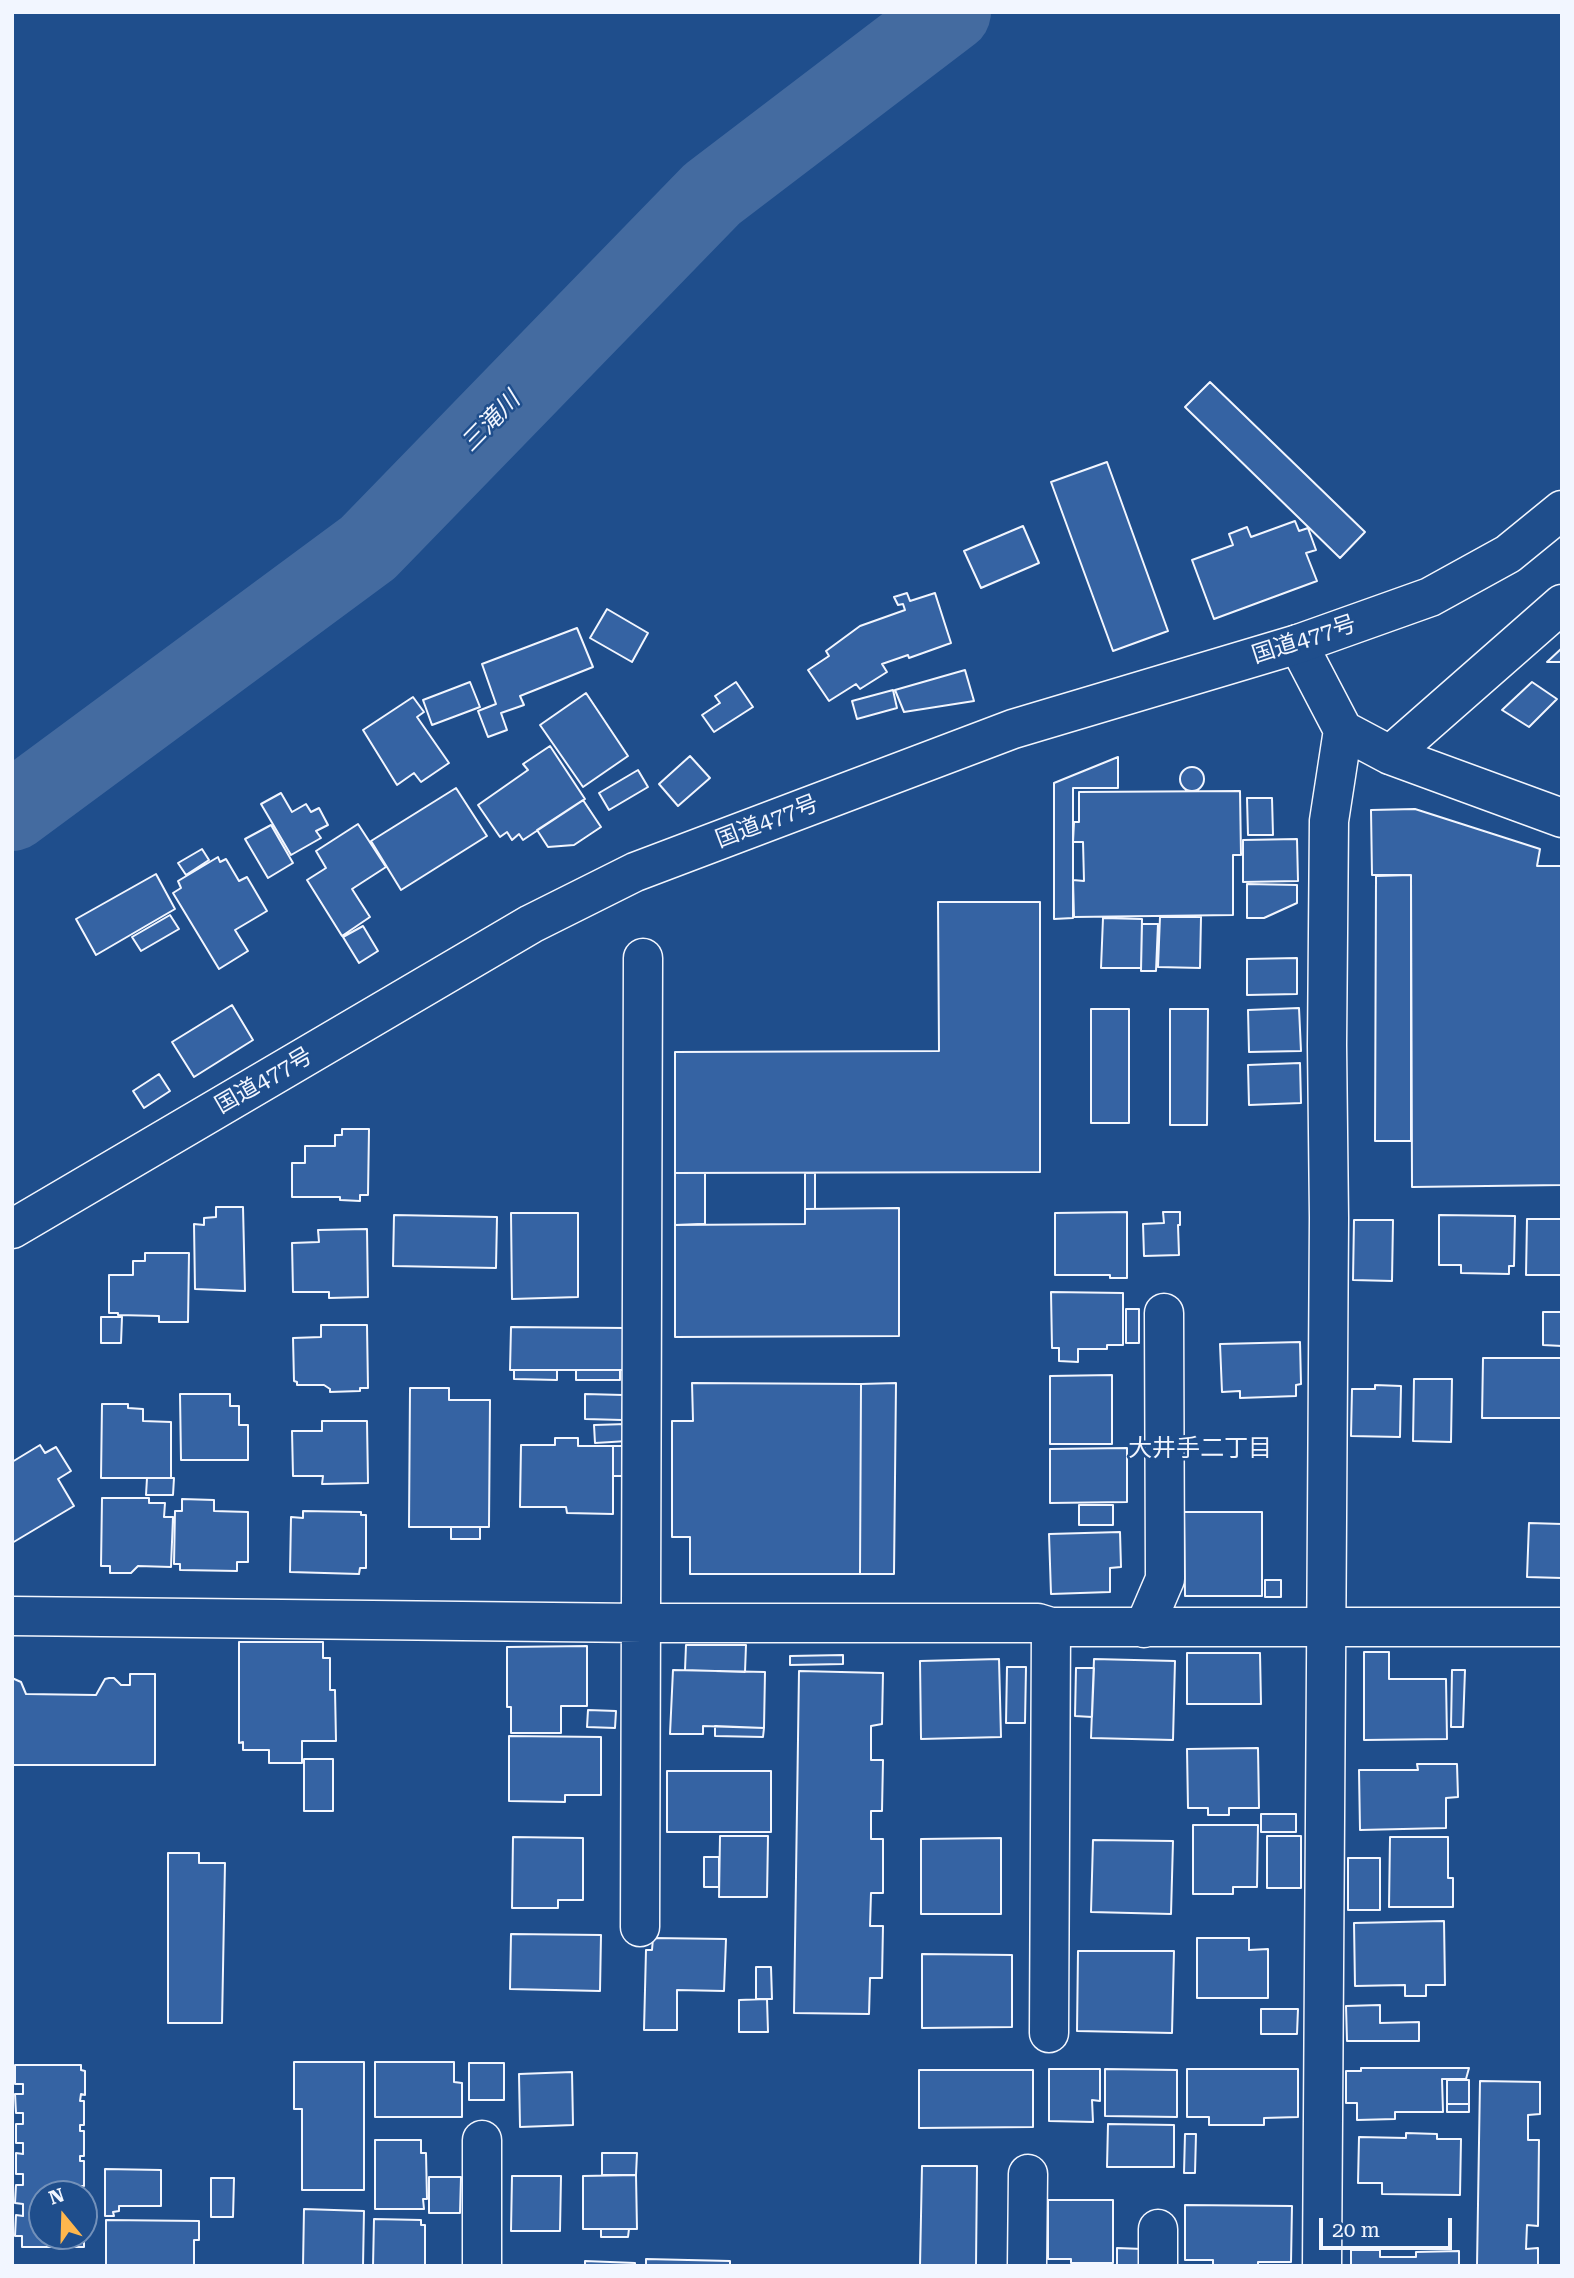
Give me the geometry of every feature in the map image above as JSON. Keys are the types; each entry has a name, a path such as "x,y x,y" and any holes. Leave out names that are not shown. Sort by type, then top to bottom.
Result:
{"main road":[{"name":"国道477号","path":"12,1229 531,924 635,872 1013,729 1298,644 1430,597 1508,554 1562,510"},
{"path":"1390,755 1562,604"},
{"path":"1298,644 1343,730 1390,755 1562,818"},
{"path":"1322,2266 1329,821 1343,730"},
{"path":"640,1927 643,958"},
{"path":"1144,1628 1165,1579 1164,1313"},
{"path":"12,1616 642,1623 1038,1623 1051,1627 1144,1628 1562,1627"},
{"path":"1049,2033 1051,1627"},
{"path":"482,2140 482,2266"},
{"path":"1027,2266 1028,2174"}],"building":[{"path":"1210,382 1365,532 1340,558 1185,407"},
{"path":"1107,462 1168,631 1113,651 1051,482"},
{"path":"1295,521 1299,531 1308,528 1316,550 1306,553 1317,581 1214,619 1192,560 1233,545 1229,534 1247,527 1251,537"},
{"path":"1023,526 1039,563 981,588 964,551"},
{"path":"907,593 910,601 935,593 951,643 909,658 908,655 882,664 887,672 860,689 856,684 829,701 808,670 829,656 826,651 860,626 905,610 903,604 898,605 894,597"},
{"path":"607,609 648,633 632,662 590,638"},
{"path":"577,628 593,667 520,696 524,705 501,713 507,730 488,737 478,711 496,704 482,664"},
{"path":"1562,648 1562,662 1547,662"},
{"path":"965,670 974,701 904,712 895,690"},
{"path":"470,682 480,707 432,725 423,700"},
{"path":"736,682 753,707 714,732 702,715 720,703 715,696"},
{"path":"1532,682 1557,699 1529,727 1502,710"},
{"path":"893,690 897,708 857,719 852,701"},
{"path":"586,693 628,756 583,787 540,725"},
{"path":"413,697 424,712 417,717 449,763 421,782 414,773 397,785 363,730"},
{"path":"550,746 585,799 523,840 519,834 512,840 507,832 500,837 478,805 528,770 523,764"},
{"path":"690,756 710,778 678,806 659,784"},
{"path":"1118,757 1118,788 1073,788 1073,918 1054,919 1054,783"},
{"path":"1192,767 1200,771 1204,779 1200,787 1192,791 1184,787 1180,779 1184,771"},
{"path":"638,770 648,787 609,810 599,793"},
{"path":"456,788 487,836 401,890 371,841"},
{"path":"1240,791 1241,855 1233,855 1233,915 1074,917 1073,880 1084,881 1083,842 1073,842 1074,822 1079,822 1079,792"},
{"path":"281,793 292,812 306,804 311,812 319,808 328,825 316,831 321,838 291,855 261,804"},
{"path":"1247,798 1272,798 1273,835 1248,835"},
{"path":"583,800 601,827 574,845 548,847 537,830"},
{"path":"1415,809 1540,849 1537,866 1562,866 1562,1185 1412,1187 1411,875 1372,875 1371,810"},
{"path":"358,824 386,867 352,889 370,917 342,936 307,880 326,868 316,851"},
{"path":"271,825 293,863 268,878 245,839"},
{"path":"1297,839 1298,881 1243,882 1243,840"},
{"path":"202,849 209,860 186,875 178,863"},
{"path":"218,857 220,862 226,859 239,881 247,877 267,911 235,930 248,951 219,969 173,893 181,888 178,881"},
{"path":"156,874 175,909 96,955 76,919"},
{"path":"1411,875 1411,1141 1375,1141 1376,876"},
{"path":"1247,884 1297,885 1297,903 1264,918 1247,918"},
{"path":"938,902 1040,902 1040,1172 675,1173 675,1052 939,1051"},
{"path":"170,915 179,929 141,951 132,937"},
{"path":"1160,917 1201,917 1200,968 1158,967"},
{"path":"1103,918 1142,919 1141,968 1101,968"},
{"path":"1142,924 1158,924 1156,971 1141,971"},
{"path":"363,926 378,951 359,963 343,937"},
{"path":"1297,958 1297,994 1247,995 1247,959"},
{"path":"232,1005 253,1040 194,1077 172,1042"},
{"path":"1299,1008 1301,1051 1249,1052 1248,1010"},
{"path":"1091,1009 1129,1009 1129,1123 1091,1123"},
{"path":"1170,1009 1208,1009 1207,1125 1170,1125"},
{"path":"1300,1063 1301,1103 1249,1105 1248,1065"},
{"path":"159,1074 170,1091 144,1108 133,1091"},
{"path":"342,1129 369,1129 368,1195 360,1195 360,1201 340,1200 340,1197 292,1197 292,1163 305,1163 305,1146 335,1146 335,1135 342,1135"},
{"path":"675,1173 705,1173 705,1224 675,1225"},
{"path":"805,1173 815,1173 815,1209 805,1209"},
{"path":"216,1207 243,1207 245,1291 195,1289 194,1224 204,1225 204,1218 216,1217"},
{"path":"899,1208 899,1336 675,1337 675,1225 805,1224 805,1209"},
{"path":"1127,1212 1127,1278 1110,1278 1110,1275 1055,1275 1055,1213"},
{"path":"1163,1212 1180,1212 1179,1255 1144,1256 1143,1224 1164,1223"},
{"path":"511,1213 578,1213 578,1297 512,1299"},
{"path":"394,1215 497,1217 496,1268 393,1266"},
{"path":"1439,1215 1515,1216 1514,1266 1509,1266 1509,1274 1461,1273 1461,1265 1439,1265"},
{"path":"1527,1219 1562,1219 1562,1275 1526,1275"},
{"path":"1354,1220 1393,1220 1392,1281 1353,1280"},
{"path":"367,1229 368,1297 329,1298 329,1292 293,1292 292,1243 319,1242 318,1230"},
{"path":"145,1253 189,1253 188,1322 159,1322 159,1316 109,1313 109,1275 133,1275 133,1261 145,1261"},
{"path":"1051,1292 1123,1293 1123,1345 1107,1345 1107,1349 1078,1349 1078,1362 1059,1361 1059,1348 1052,1348"},
{"path":"1126,1309 1139,1309 1139,1343 1126,1343"},
{"path":"1543,1312 1562,1312 1562,1346 1543,1345"},
{"path":"101,1317 122,1317 121,1343 101,1343"},
{"path":"321,1325 367,1325 368,1388 360,1388 360,1391 330,1392 324,1385 297,1385 294,1381 293,1338 321,1337"},
{"path":"511,1327 625,1328 624,1370 510,1370"},
{"path":"1300,1342 1301,1384 1296,1385 1296,1396 1240,1398 1240,1391 1222,1392 1220,1344"},
{"path":"1483,1358 1562,1358 1562,1418 1482,1418"},
{"path":"514,1370 557,1370 557,1380 514,1379"},
{"path":"576,1370 620,1370 620,1380 576,1380"},
{"path":"1112,1375 1112,1444 1050,1444 1050,1376"},
{"path":"1414,1379 1452,1379 1451,1442 1413,1441"},
{"path":"692,1383 861,1384 860,1574 690,1574 690,1537 672,1537 672,1421 693,1421"},
{"path":"896,1383 894,1574 860,1574 861,1384"},
{"path":"1375,1385 1401,1386 1400,1437 1351,1436 1352,1389 1375,1389"},
{"path":"410,1388 449,1388 449,1400 490,1400 489,1527 409,1527"},
{"path":"180,1394 230,1394 230,1406 239,1406 239,1425 248,1425 248,1460 181,1460"},
{"path":"585,1394 623,1395 622,1420 585,1419"},
{"path":"102,1404 128,1404 128,1408 143,1409 143,1421 171,1422 171,1478 101,1478"},
{"path":"322,1421 367,1421 368,1483 322,1484 323,1476 293,1476 292,1431 322,1431"},
{"path":"627,1424 628,1441 595,1443 594,1425"},
{"path":"555,1438 578,1438 578,1446 613,1446 613,1514 567,1513 566,1507 520,1507 521,1445 555,1445"},
{"path":"40,1445 45,1453 56,1447 71,1471 58,1479 74,1506 12,1543 12,1462"},
{"path":"613,1446 622,1446 622,1476 613,1476"},
{"path":"1127,1448 1127,1502 1050,1503 1050,1449"},
{"path":"147,1478 174,1478 173,1495 146,1495"},
{"path":"102,1498 149,1498 149,1503 165,1503 164,1517 173,1517 171,1567 138,1566 131,1573 110,1573 110,1566 101,1566"},
{"path":"182,1499 214,1500 214,1511 248,1512 248,1562 237,1562 237,1571 180,1570 180,1564 174,1564 175,1511 182,1511"},
{"path":"1079,1505 1113,1505 1113,1525 1079,1525"},
{"path":"303,1511 361,1512 361,1515 366,1515 366,1568 360,1568 359,1574 290,1572 291,1517 303,1518"},
{"path":"1184,1512 1262,1512 1262,1596 1185,1596"},
{"path":"1529,1523 1562,1524 1562,1578 1527,1577"},
{"path":"451,1527 480,1527 480,1539 451,1539"},
{"path":"1120,1532 1121,1567 1110,1568 1110,1592 1051,1594 1049,1534"},
{"path":"1265,1580 1281,1580 1281,1597 1265,1597"},
{"path":"239,1642 323,1642 323,1658 330,1658 330,1690 335,1690 336,1741 302,1741 302,1763 269,1763 269,1750 243,1750 243,1742 239,1743"},
{"path":"686,1645 746,1645 745,1672 685,1670"},
{"path":"587,1646 587,1706 561,1706 561,1733 511,1733 511,1707 507,1707 507,1647"},
{"path":"1364,1652 1389,1652 1389,1679 1446,1679 1447,1739 1364,1740"},
{"path":"1187,1653 1260,1653 1261,1704 1187,1704"},
{"path":"843,1655 843,1664 790,1665 790,1656"},
{"path":"999,1659 1001,1737 921,1739 920,1661"},
{"path":"1094,1659 1175,1661 1173,1740 1091,1738"},
{"path":"1007,1667 1026,1667 1025,1723 1006,1723"},
{"path":"1076,1668 1094,1668 1092,1717 1075,1716"},
{"path":"673,1670 765,1672 764,1728 703,1726 703,1734 670,1734"},
{"path":"1452,1670 1465,1670 1463,1727 1451,1727"},
{"path":"799,1671 883,1673 882,1724 871,1726 871,1760 883,1760 882,1811 871,1811 871,1839 883,1839 883,1893 871,1893 870,1926 883,1926 882,1978 870,1978 869,2014 794,2013"},
{"path":"130,1674 155,1674 155,1765 12,1765 12,1678 21,1682 26,1694 96,1695 105,1679 114,1678 121,1685 130,1685"},
{"path":"588,1710 616,1711 615,1728 587,1727"},
{"path":"715,1726 764,1728 763,1737 715,1736"},
{"path":"509,1736 601,1737 601,1795 565,1795 565,1802 509,1801"},
{"path":"1258,1748 1259,1808 1229,1808 1229,1815 1208,1815 1208,1808 1188,1808 1187,1749"},
{"path":"304,1759 333,1759 333,1811 304,1811"},
{"path":"1417,1764 1457,1764 1458,1797 1446,1798 1446,1828 1360,1830 1359,1770 1418,1770"},
{"path":"667,1771 771,1771 771,1832 667,1832"},
{"path":"1261,1814 1296,1814 1296,1832 1261,1832"},
{"path":"1193,1825 1258,1825 1257,1887 1233,1887 1233,1894 1193,1894"},
{"path":"720,1836 768,1836 767,1897 719,1897"},
{"path":"1267,1836 1301,1836 1301,1888 1267,1888"},
{"path":"513,1837 583,1838 583,1900 558,1900 558,1908 512,1908"},
{"path":"1390,1837 1448,1837 1448,1878 1453,1878 1453,1907 1389,1907"},
{"path":"1001,1838 1001,1914 921,1914 921,1839"},
{"path":"1093,1840 1173,1841 1171,1914 1091,1912"},
{"path":"168,1853 199,1853 199,1863 225,1863 222,2023 168,2023"},
{"path":"704,1857 719,1857 719,1887 704,1887"},
{"path":"1348,1858 1380,1858 1380,1910 1348,1910"},
{"path":"1444,1921 1445,1985 1426,1985 1426,1996 1405,1996 1405,1985 1355,1986 1354,1923"},
{"path":"511,1934 601,1935 600,1991 510,1989"},
{"path":"653,1938 726,1939 724,1991 677,1990 677,2030 644,2030 646,1950 652,1950"},
{"path":"1197,1938 1249,1938 1249,1950 1268,1949 1268,1998 1197,1998"},
{"path":"1078,1951 1174,1951 1172,2033 1077,2031"},
{"path":"922,1954 1012,1955 1012,2027 922,2028"},
{"path":"756,1967 771,1967 772,1999 756,1999"},
{"path":"767,1999 768,2032 739,2032 739,2000"},
{"path":"1380,2005 1380,2023 1419,2022 1419,2041 1347,2041 1346,2006"},
{"path":"1261,2009 1298,2009 1297,2034 1261,2034"},
{"path":"294,2062 364,2062 364,2190 302,2190 302,2109 294,2109"},
{"path":"375,2062 454,2062 454,2082 462,2083 462,2117 375,2117"},
{"path":"469,2063 504,2063 504,2100 469,2100"},
{"path":"15,2065 81,2065 81,2070 85,2071 85,2095 81,2094 80,2101 84,2101 84,2125 80,2125 80,2131 84,2131 84,2156 80,2156 80,2161 84,2161 84,2180 28,2180 28,2247 22,2247 22,2236 15,2236 16,2215 23,2216 23,2204 15,2203 16,2185 23,2185 23,2174 16,2174 16,2153 23,2154 23,2143 16,2143 16,2124 23,2124 23,2113 16,2113 15,2094 23,2094 23,2084 15,2084"},
{"path":"1361,2068 1469,2068 1466,2079 1442,2079 1443,2112 1395,2112 1395,2119 1357,2120 1357,2103 1346,2103 1346,2071 1361,2071"},
{"path":"1049,2069 1100,2069 1100,2101 1092,2100 1093,2122 1049,2121"},
{"path":"1105,2069 1177,2070 1177,2117 1105,2116"},
{"path":"1187,2069 1298,2069 1298,2117 1264,2118 1264,2125 1209,2125 1209,2117 1187,2117"},
{"path":"919,2070 1033,2070 1033,2127 919,2128"},
{"path":"572,2072 573,2125 520,2127 519,2074"},
{"path":"1447,2080 1469,2080 1469,2104 1447,2104"},
{"path":"1480,2081 1540,2082 1540,2114 1528,2115 1528,2140 1539,2140 1538,2226 1527,2225 1526,2249 1538,2248 1538,2266 1477,2266"},
{"path":"1447,2104 1469,2104 1469,2112 1447,2112"},
{"path":"1108,2124 1174,2125 1174,2167 1107,2167"},
{"path":"1406,2133 1437,2134 1437,2139 1461,2139 1460,2195 1382,2194 1382,2183 1358,2183 1359,2137 1406,2138"},
{"path":"1185,2134 1196,2134 1195,2173 1184,2173"},
{"path":"375,2140 421,2140 421,2153 426,2153 427,2199 423,2199 424,2209 375,2209"},
{"path":"602,2153 637,2153 636,2175 602,2175"},
{"path":"922,2166 977,2166 976,2266 920,2266"},
{"path":"105,2169 161,2170 161,2206 119,2206 119,2211 113,2212 114,2216 105,2216"},
{"path":"636,2175 637,2229 583,2229 583,2176"},
{"path":"512,2176 561,2176 560,2231 511,2231"},
{"path":"429,2177 461,2177 460,2213 429,2213"},
{"path":"211,2178 234,2178 233,2217 211,2217"},
{"path":"1048,2200 1113,2200 1113,2263 1071,2263 1071,2259 1048,2259"},
{"path":"1185,2205 1292,2206 1291,2262 1258,2262 1258,2266 1213,2266 1213,2260 1185,2260"},
{"path":"304,2209 364,2211 363,2266 303,2266"},
{"path":"374,2219 421,2220 421,2225 425,2225 425,2266 373,2266"},
{"path":"106,2220 199,2221 199,2240 194,2240 194,2266 106,2266"},
{"path":"601,2229 629,2229 628,2237 601,2237"},
{"path":"1117,2248 1143,2249 1143,2266 1117,2266"},
{"path":"1351,2250 1380,2250 1380,2257 1416,2257 1416,2252 1459,2251 1459,2266 1351,2266"},
{"path":"646,2259 730,2261 730,2266 646,2266"},
{"path":"585,2261 635,2263 635,2266 585,2266"}],"waterway":[{"name":"三滝川","path":"12,811 368,548 712,194 951,12"}],"district":[{"name":"大井手二丁目","path":"1200,1449"}]}
